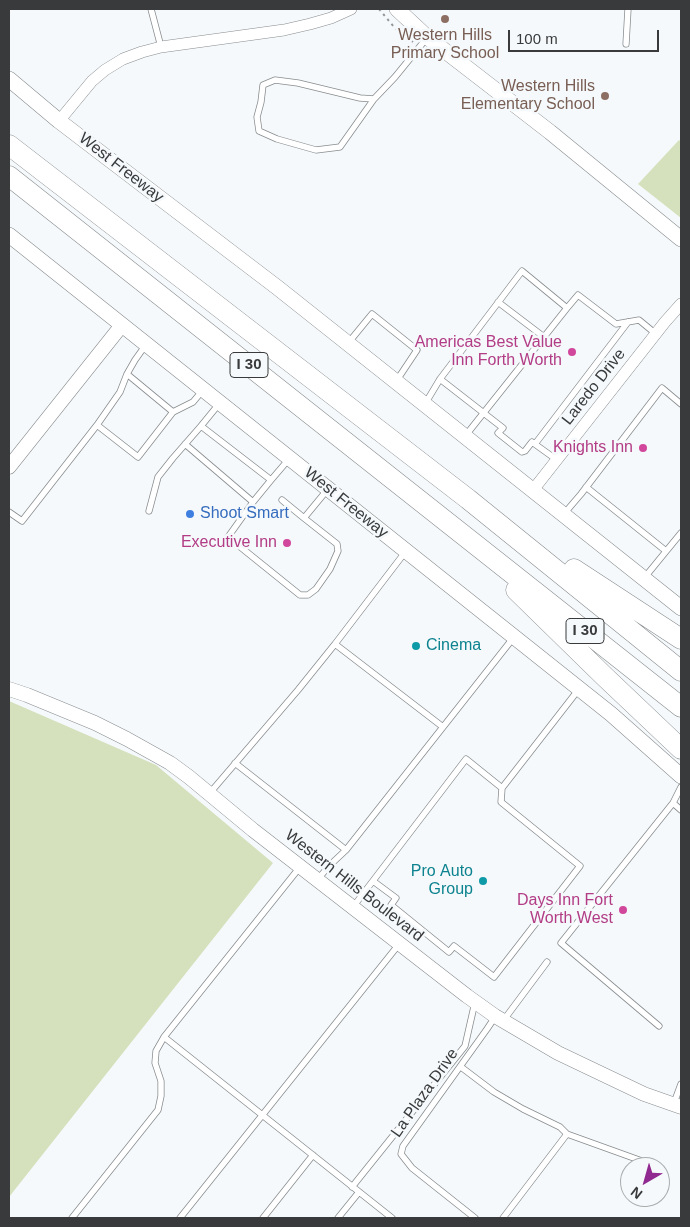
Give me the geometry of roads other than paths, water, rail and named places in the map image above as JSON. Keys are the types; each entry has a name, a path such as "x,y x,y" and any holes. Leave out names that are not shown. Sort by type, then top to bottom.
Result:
{"highway":[{"name":"I 30","path":"9,145 505,528 681,671"},
{"name":"I 30","path":"9,176 681,707"},
{"path":"505,528 541,546 681,639"},
{"path":"489,554 520,594 681,749"}],"main road":[{"path":"397,9 427,37 550,132 681,238"},
{"name":"West Freeway","path":"9,79 59,120 278,288 678,604"},
{"name":"West Freeway","path":"12,239 611,714 681,776"}],"street":[{"path":"59,120 87,86 104,70 123,59 161,47 284,30 331,18 351,9"},
{"name":"Laredo Drive","path":"533,490 681,304"},
{"path":"9,467 122,325"},
{"name":"Western Hills Boulevard","path":"9,689 95,723 170,763 300,867 475,1002 558,1053 644,1094 677,1106"}],"lane":[{"path":"151,9 161,47"},
{"path":"626,44 628,9"},
{"path":"374,99 360,98 298,83 275,80 263,85 257,118 259,131 277,139 316,150 340,147 374,99 395,77 427,37"},
{"path":"425,405 440,379 522,271 567,308"},
{"path":"465,437 578,295 616,324 639,320 656,334"},
{"path":"498,302 544,337"},
{"path":"348,344 372,314 417,350 396,382"},
{"path":"535,444 628,322"},
{"path":"9,512 22,521 97,425 120,392 127,374 146,344"},
{"path":"127,374 173,412"},
{"path":"440,379 503,428 498,434 522,452 532,442 557,460"},
{"path":"563,515 662,388 681,404"},
{"path":"97,425 138,457 173,412 193,402 203,390"},
{"path":"149,511 158,477 220,403"},
{"path":"201,426 271,480"},
{"path":"184,444 254,502"},
{"path":"282,500 337,544 338,551 330,569 316,589 308,595 300,595 228,537 289,458"},
{"path":"586,487 666,551"},
{"path":"304,518 328,489"},
{"path":"644,579 681,533"},
{"path":"209,794 264,731 335,644 406,551"},
{"path":"318,880 346,850 514,637"},
{"path":"335,644 442,727"},
{"path":"373,881 396,898 391,905 450,952 454,946 494,977 580,866 501,802 502,788 579,689"},
{"path":"352,907 466,759 502,788"},
{"path":"235,763 346,850"},
{"path":"659,1026 560,943 673,803 681,787"},
{"path":"673,803 681,810"},
{"path":"72,1218 158,1110 161,1096 161,1081 155,1064 156,1051 164,1037 300,867"},
{"path":"180,1218 400,944"},
{"name":"La Plaza Drive","path":"475,1218 412,1168 401,1154 403,1146 461,1066 547,962"},
{"path":"352,1186 465,1046 475,1002"},
{"path":"164,1037 392,1218"},
{"path":"461,1066 494,1092 560,1127 567,1134 631,1157"},
{"path":"677,1106 681,1084"},
{"path":"503,1218 567,1134"},
{"path":"263,1218 313,1156"},
{"path":"338,1218 359,1192"}],"place":[{"name":"Western Hills Primary School","path":"445,19"},
{"name":"Western Hills Elementary School","path":"605,96"},
{"name":"Americas Best Value Inn Forth Worth","path":"572,352"},
{"name":"Knights Inn","path":"643,448"},
{"name":"Shoot Smart","path":"190,514"},
{"name":"Executive Inn","path":"287,543"},
{"name":"Cinema","path":"416,646"},
{"name":"Pro Auto Group","path":"483,881"},
{"name":"Days Inn Fort Worth West","path":"623,910"}]}
